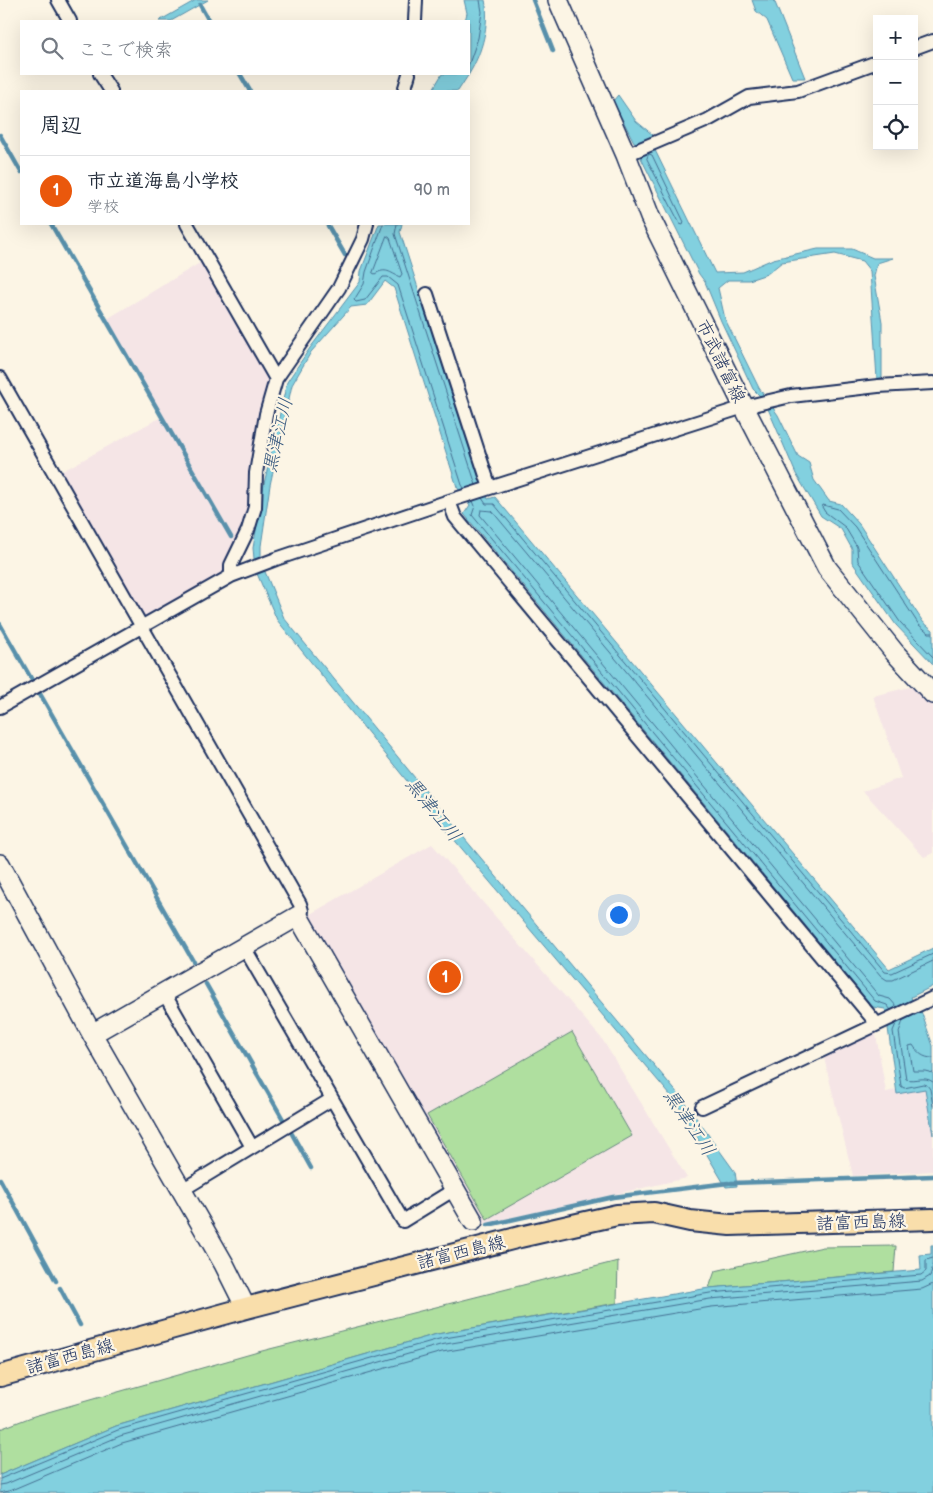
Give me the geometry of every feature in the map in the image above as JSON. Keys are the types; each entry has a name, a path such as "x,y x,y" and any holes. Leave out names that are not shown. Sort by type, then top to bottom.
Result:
{"main road":[{"name":"諸富西島線","path":"0,1376 246,1308 520,1237 618,1215 654,1214 730,1226 933,1219"}],"street":[{"path":"58,0 69,20"},
{"path":"415,20 416,0"},
{"name":"市武諸富線","path":"558,0 632,152 650,217 752,405 827,568 896,653 933,694"},
{"path":"918,47 933,41"},
{"path":"632,152 708,120 749,98 798,91 873,63"},
{"path":"101,75 110,90"},
{"path":"404,90 409,75"},
{"path":"188,225 276,379"},
{"path":"230,576 232,565 248,530 255,507 256,473 266,414 276,379 339,288 363,239 367,225"},
{"path":"427,294 490,488"},
{"path":"0,378 300,904 302,911 298,916 92,1034"},
{"path":"0,707 230,576 276,559 490,488 752,405 791,396 870,386 933,383"},
{"path":"454,500 455,517 882,1022"},
{"path":"0,864 92,1034 182,1190 246,1308"},
{"path":"298,916 473,1221"},
{"path":"244,947 403,1221 455,1189"},
{"path":"164,993 252,1148"},
{"path":"702,1107 933,998"},
{"path":"182,1190 332,1100"}],"shaded area":[{"path":"203,261 271,379 251,502 244,528 222,575 143,620 59,473 161,417 107,319"},
{"path":"914,686 933,706 933,853 924,857 863,791 901,778 873,696"},
{"path":"432,844 602,1039 687,1178 483,1224 307,916"},
{"path":"875,1029 886,1092 933,1083 933,1171 853,1176 823,1054"}],"green space":[{"path":"572,1032 632,1136 487,1219 427,1115"},
{"path":"896,1246 894,1272 709,1288 715,1271 823,1247"},
{"path":"618,1261 617,1303 437,1334 116,1426 0,1475 0,1429 34,1416 258,1352"}],"water":[{"path":"196,0 208,0 173,20 161,20"},
{"path":"464,0 485,0 486,28 484,38 478,57 470,72 470,20 465,20 467,13"},
{"path":"752,0 774,0 805,78 792,78 767,20 756,11"},
{"path":"441,75 468,75 459,90 433,90"},
{"path":"618,95 636,121 653,135 650,140 715,273 743,272 773,259 818,249 852,249 873,258 893,258 877,263 874,276 882,322 882,377 877,379 870,271 862,261 835,254 782,262 767,274 749,280 728,280 718,288 725,319 759,388 778,415 798,456 809,463 814,480 829,501 841,504 859,524 923,622 933,630 933,664 896,625 852,562 852,549 841,529 821,516 796,474 769,411 762,398 753,389 705,282 699,274 641,158 643,153 640,144 634,142 613,101"},
{"path":"379,225 402,225 400,232 481,484 488,499 495,497 889,969 933,948 933,986 911,997 917,1011 921,1011 933,1046 933,1135 925,1089 897,1094 888,1028 892,1023 885,1009 873,1007 464,514 470,505 457,487 394,288 385,281 367,305 351,307 311,352 292,385 270,485 261,546 261,562 284,618 465,839 684,1101 735,1172 737,1186 726,1187 676,1102 457,843 277,620 255,569 253,548 264,484 287,382 360,282 361,271"},
{"path":"931,1245 933,1245 933,1493 0,1493 0,1475 116,1426 437,1334 709,1288 921,1270 920,1255 931,1254"}],"waterway":[{"path":"533,0 553,51"},
{"path":"200,5 208,20"},
{"path":"241,75 249,90"},
{"path":"0,135 20,170"},
{"path":"52,225 231,537"},
{"path":"328,225 345,255"},
{"path":"0,624 32,680"},
{"path":"39,692 193,961"},
{"path":"206,984 284,1121"},
{"path":"292,1134 311,1168"},
{"name":"黒津江川","path":"731,1183 933,1176"},
{"path":"0,1179 56,1281"},
{"path":"488,1225 613,1197 728,1183"},
{"path":"60,1288 80,1325"}],"place":[{"name":"市立道海島小学校","path":"445,977"}]}
